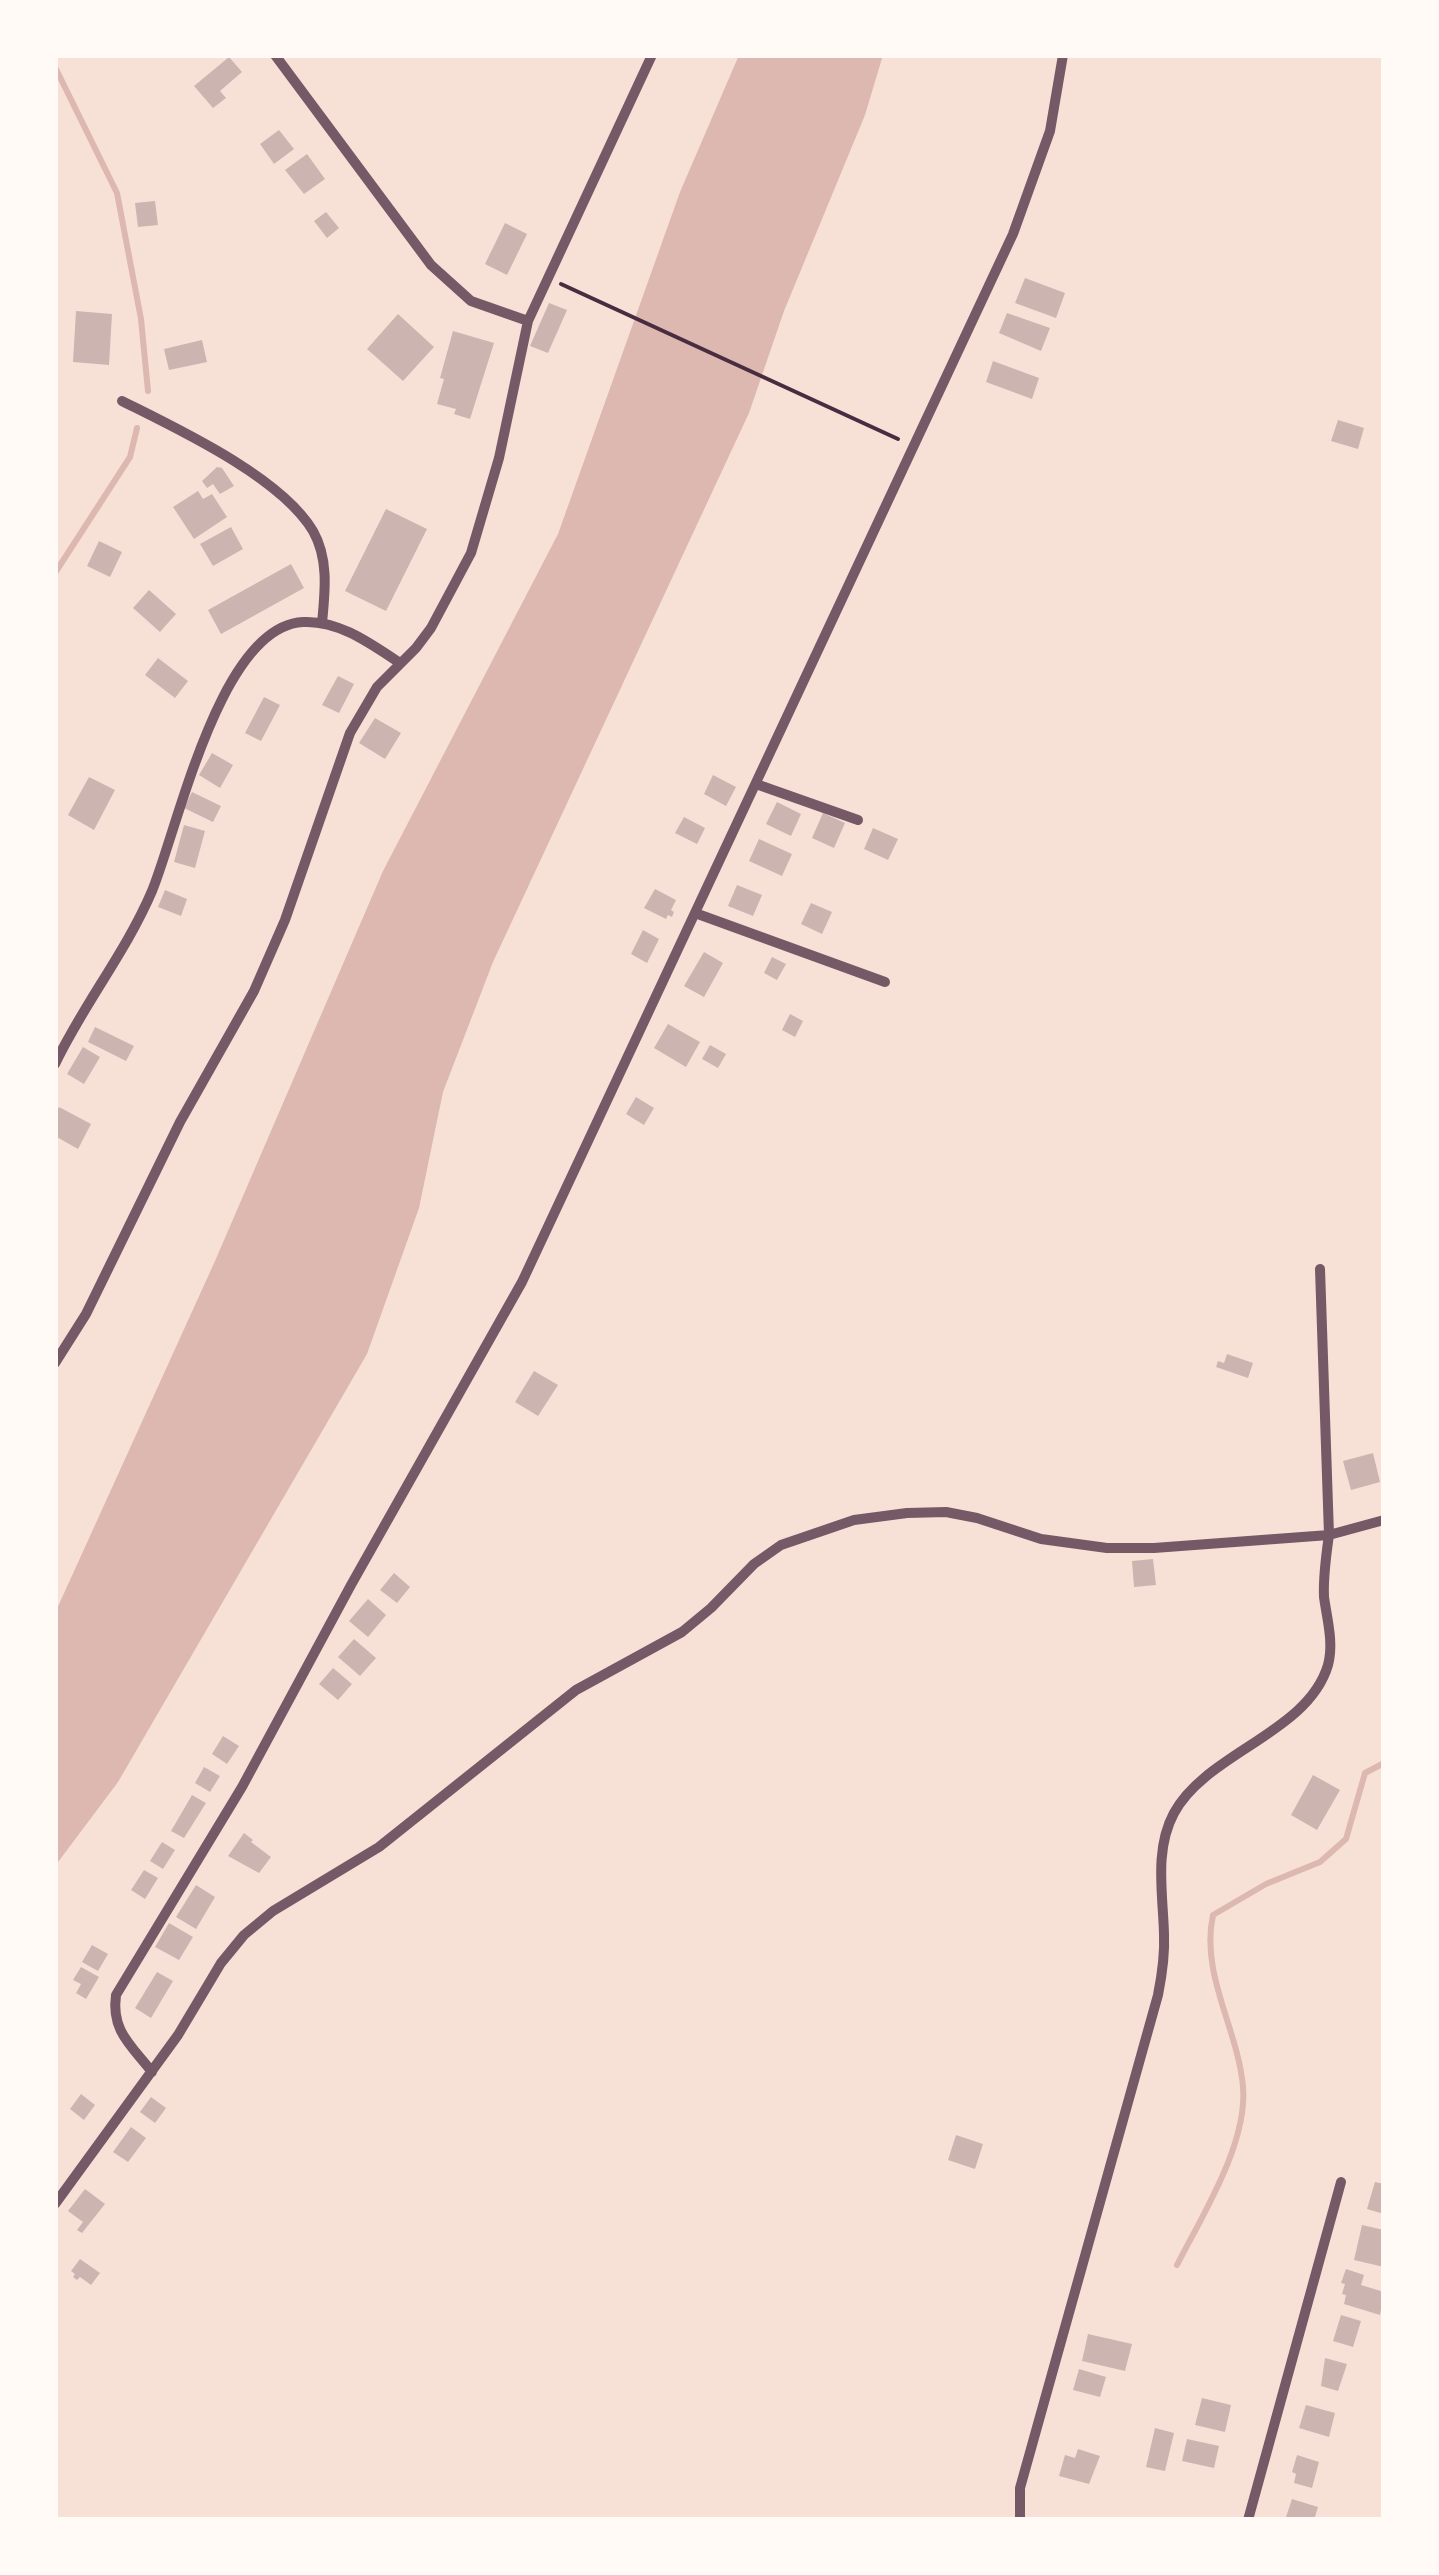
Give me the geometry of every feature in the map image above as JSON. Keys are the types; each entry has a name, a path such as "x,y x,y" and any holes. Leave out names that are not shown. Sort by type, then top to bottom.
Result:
{"street":[{"path":"276,55 431,265 472,301 528,321"},
{"path":"55,1364 86,1314 180,1122 254,991 285,920 350,733 366,702 430,628 471,554 499,458 528,321 652,55"},
{"path":"152,2072 119,2031 114,2015 116,1995 242,1787 351,1585 497,1330 916,447 1027,200 1050,131 1063,55"},
{"path":"122,401 233,460 301,516 314,532 322,558 326,581 322,623"},
{"path":"55,1064 148,899 188,777 237,674 253,650 269,635 300,622 322,623 369,642 400,664"},
{"path":"756,784 858,820"},
{"path":"695,913 884,982"},
{"path":"1020,2520 1020,2488 1158,1995 1164,1938 1164,1839 1175,1811 1192,1790 1285,1720 1317,1688 1330,1656 1324,1578 1328,1536 1320,1268"},
{"path":"55,2204 152,2072 221,1963 244,1935 273,1911 379,1846 576,1690 682,1632 754,1564 780,1545 854,1520 907,1513 946,1512 1041,1539 1107,1548 1328,1536 1384,1520"},
{"path":"1248,2520 1341,2182"}],"path":[{"path":"548,278 916,447"}],"shaded area":[{"path":"739,55 883,55 865,115 784,311 749,413 493,962 443,1092 419,1208 367,1354 118,1782 55,1866 55,1613 215,1261 383,871 558,534 680,192"}],"building":[{"path":"229,57 242,72 220,91 226,98 213,108 194,86"},
{"path":"279,130 294,149 274,164 260,144"},
{"path":"307,154 325,179 304,194 285,170"},
{"path":"155,201 158,225 138,227 135,203"},
{"path":"326,212 339,228 327,238 314,221"},
{"path":"505,223 527,234 507,275 485,264"},
{"path":"1025,278 1065,293 1056,318 1015,303"},
{"path":"549,303 567,310 548,353 530,346"},
{"path":"76,311 112,314 109,365 73,362"},
{"path":"1007,313 1050,328 1041,351 999,333"},
{"path":"398,314 434,347 403,381 367,349"},
{"path":"453,331 494,343 470,419 454,414 456,409 437,404"},
{"path":"202,340 207,362 169,370 164,349"},
{"path":"993,361 1039,378 1032,399 986,382"},
{"path":"1338,420 1364,428 1358,449 1331,441"},
{"path":"217,467 222,468 234,486 220,494 213,484 207,488 202,481"},
{"path":"198,491 203,499 212,494 227,517 194,539 173,507"},
{"path":"386,509 427,529 386,611 345,591"},
{"path":"231,527 243,549 213,566 200,544"},
{"path":"99,541 122,552 110,577 87,566"},
{"path":"291,564 304,588 221,634 208,610"},
{"path":"149,590 176,614 160,632 133,608"},
{"path":"158,658 188,681 175,698 145,675"},
{"path":"338,676 354,684 339,713 322,705"},
{"path":"264,697 280,705 261,741 245,733"},
{"path":"375,718 401,733 385,759 359,743"},
{"path":"212,753 233,765 220,788 199,775"},
{"path":"713,775 736,787 726,806 704,794"},
{"path":"89,777 115,790 94,830 68,815"},
{"path":"192,792 221,806 213,822 184,808"},
{"path":"777,802 801,814 791,836 766,824"},
{"path":"823,813 845,823 834,848 812,838"},
{"path":"684,817 705,828 697,844 675,833"},
{"path":"184,825 205,831 195,868 174,862"},
{"path":"873,828 898,839 888,860 864,849"},
{"path":"759,839 792,854 782,876 749,861"},
{"path":"737,885 762,895 753,916 728,906"},
{"path":"655,889 676,900 672,917 668,915 666,919 644,908"},
{"path":"165,890 187,899 181,916 158,907"},
{"path":"811,903 832,912 822,934 801,924"},
{"path":"643,930 659,939 647,963 631,954"},
{"path":"704,952 723,963 704,997 684,986"},
{"path":"772,957 786,964 777,980 764,973"},
{"path":"790,1014 803,1021 795,1037 782,1030"},
{"path":"668,1024 700,1042 686,1067 654,1048"},
{"path":"95,1027 134,1046 126,1061 88,1042"},
{"path":"710,1045 726,1054 718,1068 702,1059"},
{"path":"83,1047 100,1057 84,1084 67,1074"},
{"path":"636,1097 654,1108 644,1125 626,1114"},
{"path":"59,1107 91,1124 78,1149 55,1136 55,1114"},
{"path":"1227,1354 1253,1363 1248,1378 1216,1367 1218,1361 1224,1363"},
{"path":"534,1371 558,1385 538,1416 515,1402"},
{"path":"1373,1453 1380,1482 1351,1490 1343,1461"},
{"path":"1153,1559 1156,1585 1134,1587 1132,1561"},
{"path":"394,1573 410,1587 397,1603 380,1590"},
{"path":"368,1599 386,1615 368,1637 349,1621"},
{"path":"354,1639 376,1658 360,1676 338,1657"},
{"path":"333,1668 352,1684 338,1700 319,1684"},
{"path":"223,1736 239,1746 227,1764 212,1754"},
{"path":"204,1767 220,1776 210,1792 195,1783"},
{"path":"1313,1775 1340,1790 1317,1830 1291,1815"},
{"path":"192,1795 206,1803 184,1838 171,1831"},
{"path":"244,1833 271,1857 259,1873 228,1856"},
{"path":"162,1842 175,1850 163,1869 150,1861"},
{"path":"144,1870 158,1878 145,1899 131,1890"},
{"path":"196,1885 215,1897 196,1929 176,1917"},
{"path":"169,1923 193,1937 179,1960 155,1947"},
{"path":"92,1945 108,1954 98,1971 82,1962"},
{"path":"81,1967 99,1977 86,1999 76,1993 81,1984 73,1980"},
{"path":"157,1972 173,1981 151,2018 135,2008"},
{"path":"81,2094 95,2105 84,2120 70,2109"},
{"path":"151,2097 166,2108 155,2123 140,2112"},
{"path":"131,2127 146,2138 128,2162 113,2152"},
{"path":"956,2135 983,2144 975,2169 948,2160"},
{"path":"1375,2182 1384,2184 1384,2214 1367,2209"},
{"path":"85,2189 105,2204 82,2233 77,2230 83,2222 68,2211"},
{"path":"1362,2225 1384,2230 1384,2267 1354,2260"},
{"path":"80,2259 100,2273 91,2285 73,2277 71,2271"},
{"path":"1346,2269 1364,2275 1361,2285 1384,2292 1380,2315 1344,2304 1345,2284 1341,2283"},
{"path":"1341,2315 1361,2321 1353,2347 1333,2341"},
{"path":"1088,2334 1132,2344 1125,2371 1082,2361"},
{"path":"1325,2358 1347,2364 1338,2391 1321,2386"},
{"path":"1079,2369 1106,2377 1100,2397 1073,2390"},
{"path":"1202,2398 1231,2405 1225,2432 1195,2425"},
{"path":"1306,2405 1335,2413 1329,2437 1299,2428"},
{"path":"1155,2428 1174,2433 1165,2471 1146,2467"},
{"path":"1187,2439 1219,2446 1214,2468 1182,2461"},
{"path":"1078,2449 1100,2456 1089,2484 1059,2476 1065,2455 1075,2458"},
{"path":"1297,2455 1319,2462 1312,2488 1294,2483 1296,2474 1292,2472"},
{"path":"1292,2499 1318,2507 1314,2520 1285,2520"}],"waterway":[{"path":"55,67 117,193 141,319 148,391"},
{"path":"55,573 130,457 137,428"},
{"path":"1177,2265 1221,2179 1243,2109 1240,2065 1215,1980 1210,1937 1213,1915 1266,1884 1320,1862 1346,1839 1365,1773 1384,1763"}]}
